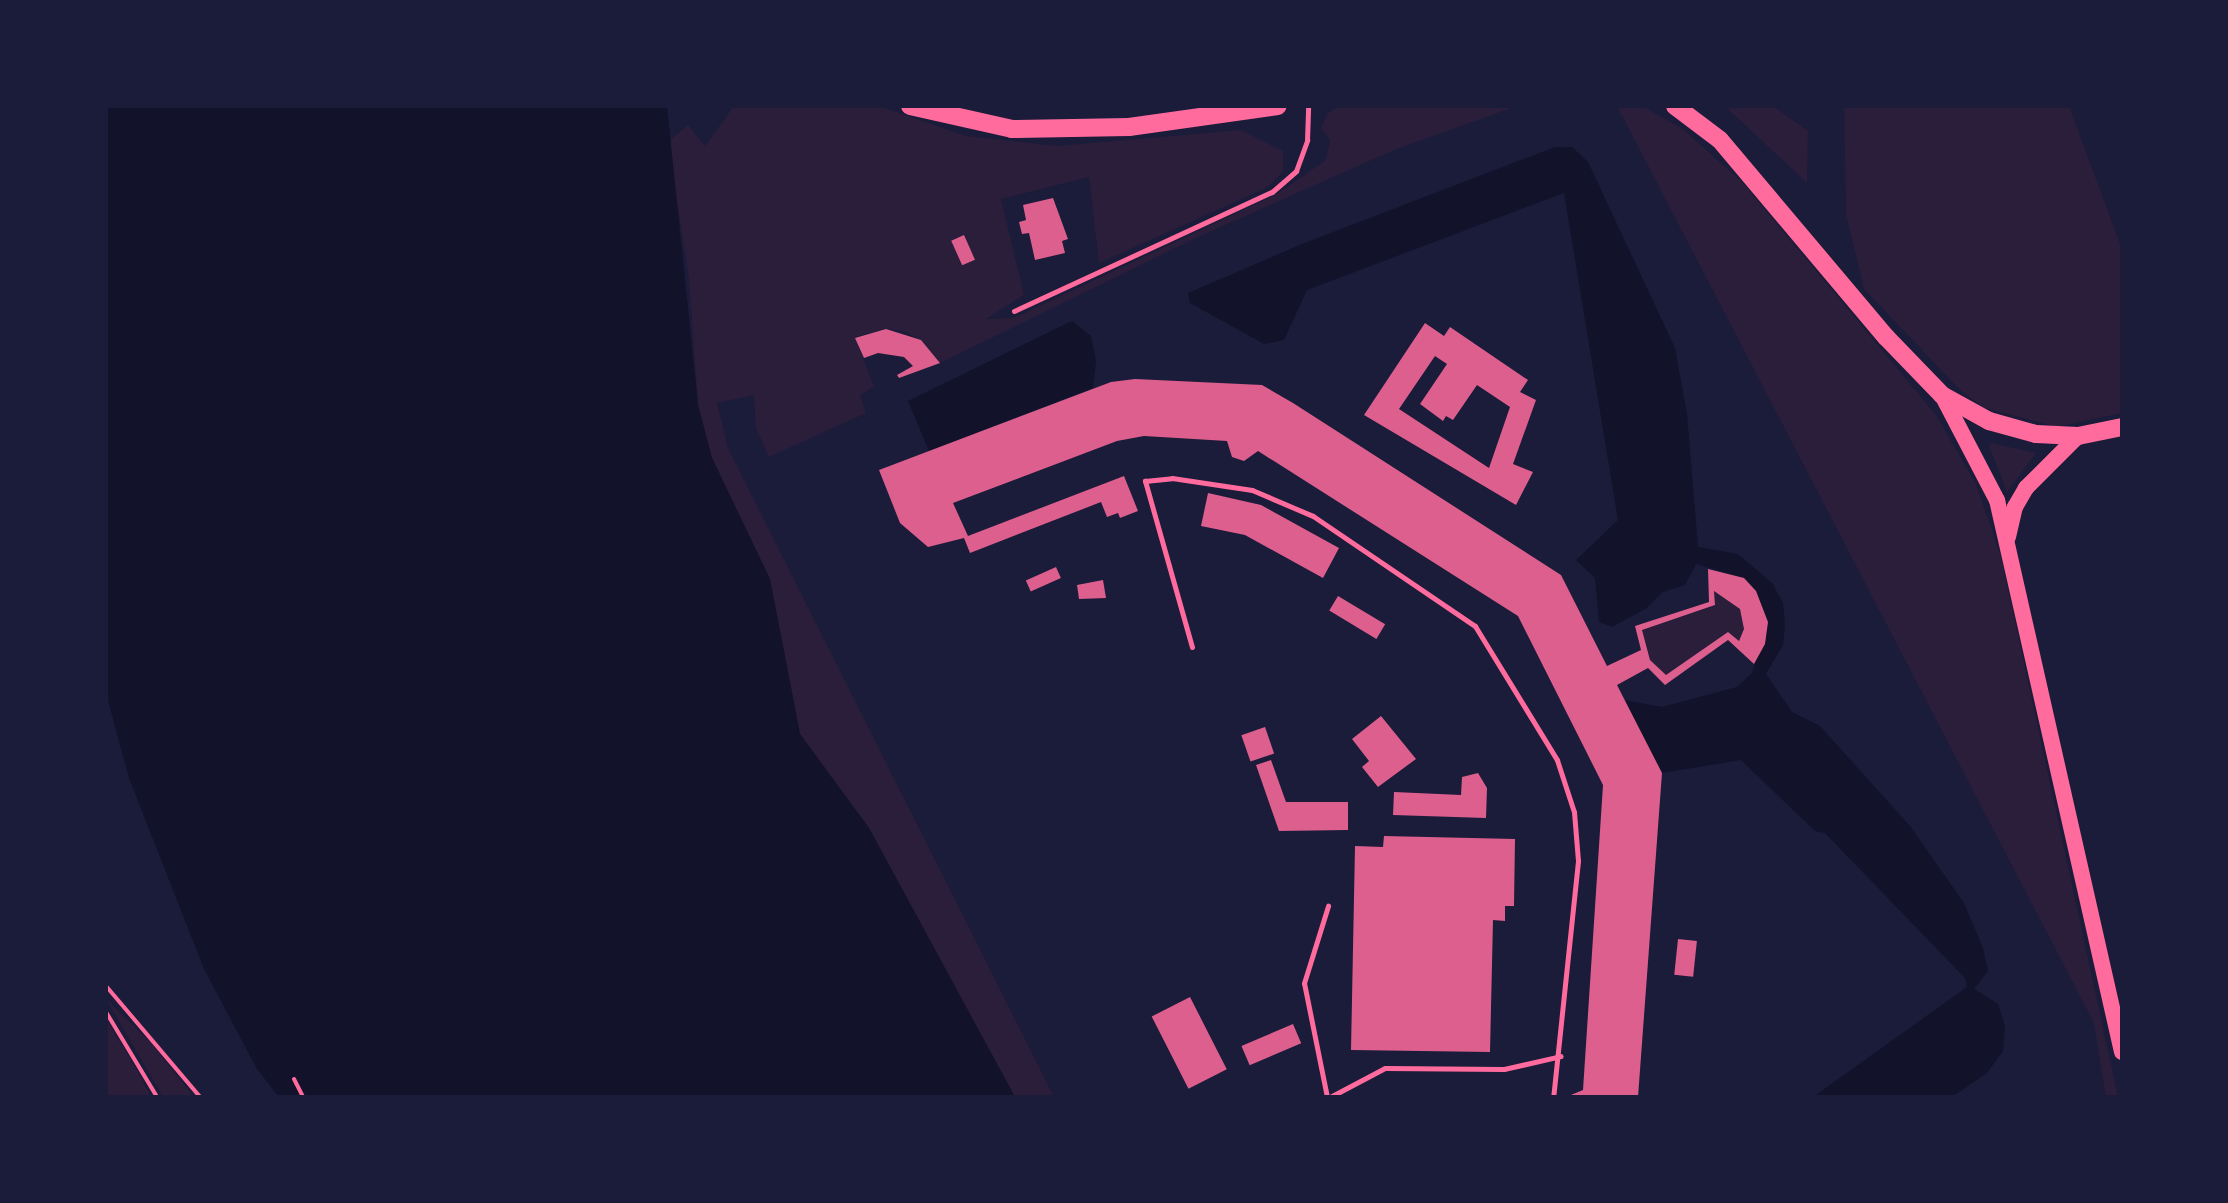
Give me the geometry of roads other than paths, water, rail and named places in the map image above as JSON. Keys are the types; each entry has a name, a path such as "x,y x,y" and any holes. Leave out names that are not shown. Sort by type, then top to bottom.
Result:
{"main road":[{"path":"910,106 1012,129 1129,127 1278,106"},
{"path":"1675,106 1738,159 1886,337 1942,395 1985,470 2007,539 2122,1052"},
{"path":"1942,395 1989,421 2036,434 2078,436 2122,427"},
{"path":"2007,539 2015,507 2026,488 2078,436"}],"lane":[{"path":"1014,311 1272,192 1296,171 1307,140 1308,106"},
{"path":"1192,647 1145,481 1172,478 1252,490 1313,516 1475,626 1557,760 1574,812 1578,861 1561,1056 1553,1097"},
{"path":"1328,906 1304,983 1329,1097 1385,1068 1504,1069 1561,1056"}]}
